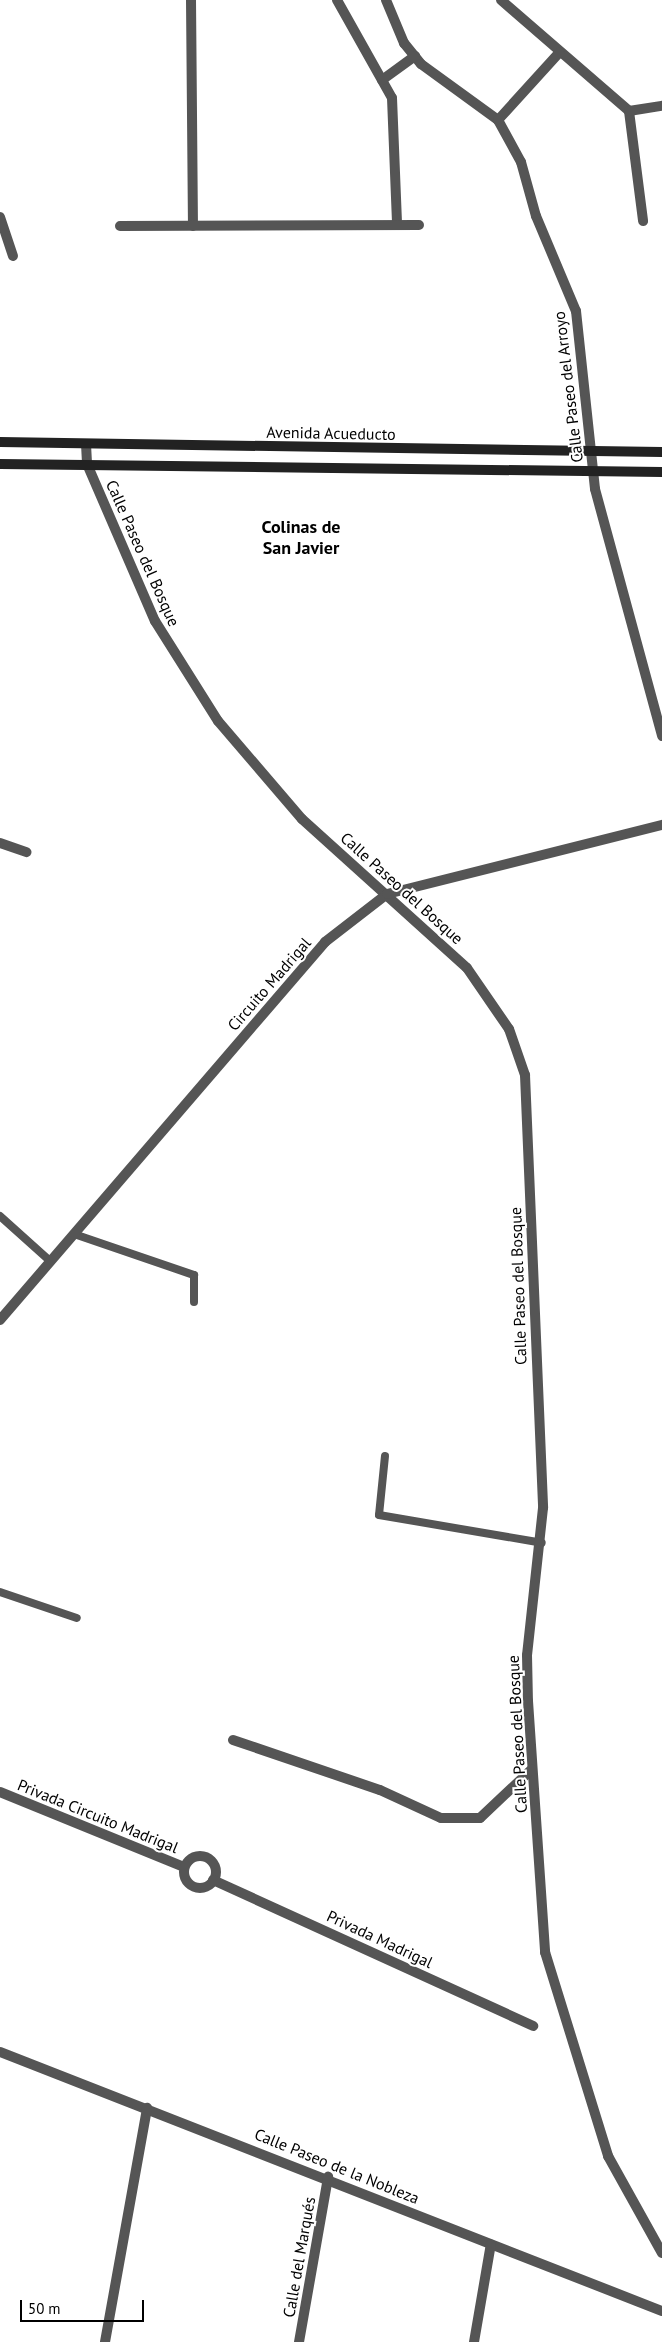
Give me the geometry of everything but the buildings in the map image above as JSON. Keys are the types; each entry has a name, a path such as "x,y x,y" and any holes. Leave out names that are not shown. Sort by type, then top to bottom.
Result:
{"main road":[{"name":"Avenida Acueducto","path":"0,442 662,452"},
{"name":"Avenida Acueducto","path":"0,464 662,472"}],"street":[{"path":"191,0 193,226"},
{"path":"337,0 392,98 397,225"},
{"name":"Calle Paseo del Arroyo","path":"386,0 415,56 498,120 521,162 536,216 576,310 593,471 662,736"},
{"path":"501,0 559,53 629,111 643,220"},
{"path":"498,120 559,53"},
{"path":"382,80 415,56"},
{"path":"629,111 662,106"},
{"path":"0,217 13,256"},
{"path":"120,226 419,225"},
{"name":"Calle Paseo del Bosque","path":"86,444 87,464 155,621 207,705 302,819 467,968 509,1029 525,1075 542,1542 527,1655 532,1769 545,1952 608,2156 662,2253"},
{"name":"Circuito Madrigal","path":"0,1320 324,942 387,894 662,825"},
{"path":"0,843 26,852"},
{"path":"233,1740 380,1790 441,1818 480,1818 532,1769"},
{"name":"Privada Circuito Madrigal","path":"0,1792 184,1867"},
{"path":"193,1857 206,1857 215,1867 213,1880 204,1887 193,1886 185,1878 184,1867 193,1857"},
{"name":"Privada Madrigal","path":"213,1880 534,2026"},
{"name":"Calle Paseo de la Nobleza","path":"0,2052 328,2178 662,2311"},
{"path":"105,2342 148,2108"},
{"name":"Calle del Marqués","path":"299,2342 328,2178"},
{"path":"474,2342 492,2244"}],"lane":[{"path":"0,1216 50,1261"},
{"path":"74,1234 194,1275 194,1302"},
{"path":"384,1456 379,1516 542,1542"},
{"path":"0,1592 77,1618"}],"district":[{"name":"Colinas de San Javier","path":"301,538"}]}
